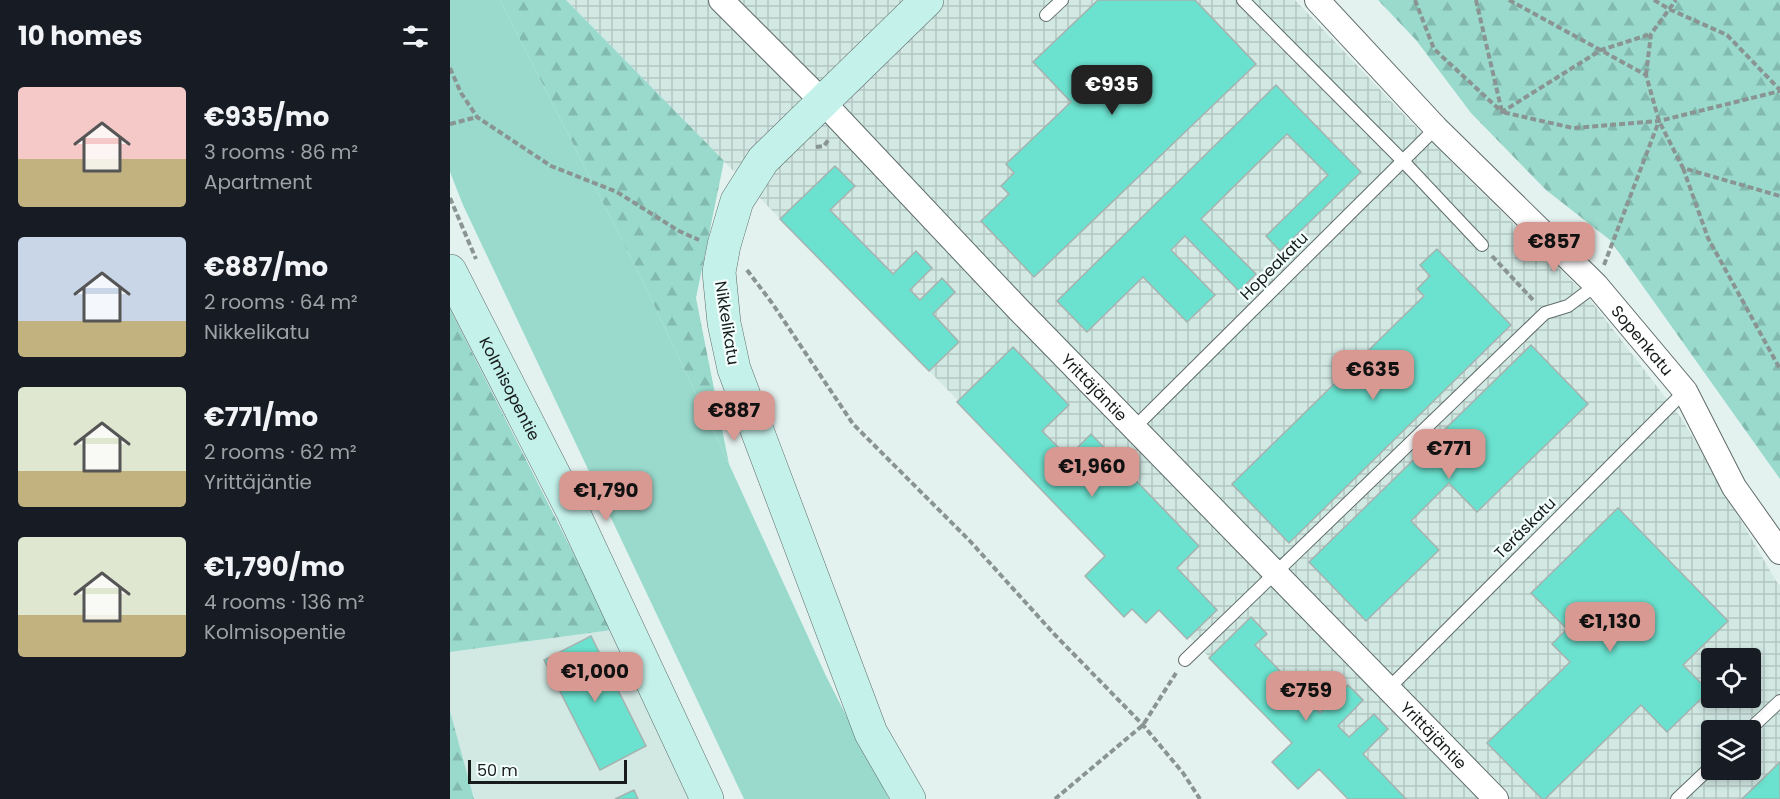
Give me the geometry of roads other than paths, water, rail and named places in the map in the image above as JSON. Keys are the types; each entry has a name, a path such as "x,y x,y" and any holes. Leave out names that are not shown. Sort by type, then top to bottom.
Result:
{"street":[{"name":"Yrittäjäntie","path":"721,0 832,112 1019,310 1496,799"},
{"name":"Nikkelikatu","path":"909,799 871,733 734,369 724,323 719,273 724,244 737,201 763,160 832,112 927,0"},
{"name":"Sopenkatu","path":"1317,0 1436,128 1596,285 1685,391 1734,487 1780,552"},
{"name":"Kolmisopentie","path":"450,271 573,512 707,799"}],"lane":[{"path":"1046,15 1062,0"},
{"path":"1243,0 1403,161 1482,245"},
{"name":"Hopeakatu","path":"1134,428 1436,128"},
{"path":"1185,660 1545,313 1568,306 1596,285"},
{"name":"Teräskatu","path":"1389,688 1685,391"},
{"path":"1760,720 1780,701"},
{"path":"1677,799 1701,776"}]}
